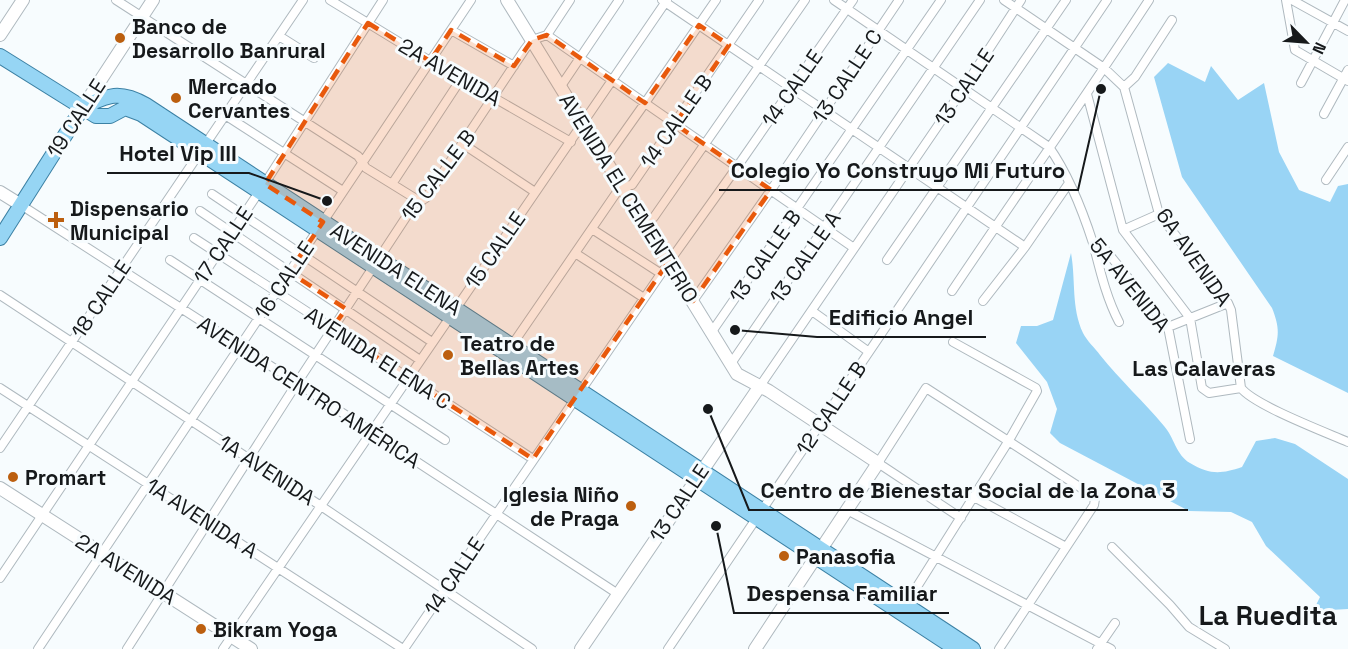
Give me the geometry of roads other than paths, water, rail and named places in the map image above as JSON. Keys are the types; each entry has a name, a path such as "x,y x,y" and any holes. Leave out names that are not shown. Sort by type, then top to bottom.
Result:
{"main road":[{"path":"0,35 23,0"},
{"name":"19 CALLE","path":"0,238 153,0"},
{"name":"AVENIDA EL CEMENTERIO","path":"512,2 532,40 693,301 749,400"},
{"name":"AVENIDA ELENA","path":"0,56 96,116 110,116 125,108 133,110 203,148"},
{"name":"AVENIDA ELENA","path":"82,108 108,96 131,97 146,105 203,148 262,188 819,553 903,609 956,649"},
{"name":"AVENIDA CENTRO AMÉRICA","path":"0,192 21,205"},
{"path":"734,370 878,462 754,649"},
{"name":"13 CALLE","path":"581,649 760,386"},
{"name":"2A AVENIDA","path":"0,488 251,649"},
{"name":"AVENIDA ELENA","path":"903,609 973,649"}],"street":[{"path":"116,0 358,156 366,168 421,202"},
{"name":"18 CALLE","path":"0,448 303,0"},
{"name":"2A AVENIDA","path":"330,0 571,142"},
{"name":"17 CALLE","path":"0,578 262,188 383,0"},
{"name":"16 CALLE","path":"38,649 471,0"},
{"path":"532,40 547,35 570,0"},
{"path":"561,86 619,0"},
{"path":"604,157 645,103 716,0"},
{"name":"14 CALLE B","path":"510,349 621,186 632,184 759,0"},
{"path":"645,224 654,217 805,0"},
{"name":"5A AVENIDA","path":"834,0 1049,147 1060,163 1093,244 1099,242 1168,327 1190,439"},
{"name":"14 CALLE","path":"404,649 660,273 853,0"},
{"name":"13 CALLE C","path":"693,301 899,0"},
{"name":"13 CALLE B","path":"711,333 940,0"},
{"name":"13 CALLE A","path":"734,370 825,228 980,0"},
{"path":"1004,0 1018,4 1046,29 1104,68 1124,87 1135,77 1172,20"},
{"path":"887,260 1066,0"},
{"name":"12 CALLE B","path":"668,649 1107,0"},
{"path":"951,291 1088,94 1149,0"},
{"path":"1286,0 1293,45 1298,53 1347,76 1324,114"},
{"path":"1292,0 1348,31"},
{"path":"1301,82 1345,0"},
{"path":"665,1 1025,247"},
{"name":"15 CALLE","path":"223,649 665,1"},
{"name":"13 CALLE","path":"760,386 963,89 1018,4"},
{"path":"451,30 514,66"},
{"path":"547,35 854,248"},
{"path":"279,36 314,58"},
{"name":"15 CALLE B","path":"127,649 332,328 414,205 421,202 463,144 532,40"},
{"path":"392,184 461,79"},
{"name":"6A AVENIDA","path":"1124,87 1159,214 1231,310 1241,388"},
{"path":"1088,94 1123,230 1190,318 1202,388 1209,393 1241,388 1245,394 1262,404 1348,442"},
{"path":"225,115 343,191"},
{"path":"463,144 535,192"},
{"path":"1326,180 1348,147"},
{"path":"983,301 1025,247 1069,183"},
{"path":"212,194 358,290 432,342"},
{"name":"AVENIDA CENTRO AMÉRICA","path":"21,205 618,594"},
{"path":"200,211 420,360"},
{"path":"1123,230 1159,214"},
{"path":"592,229 660,273"},
{"name":"AVENIDA ELENA C","path":"194,238 533,459"},
{"path":"1093,244 1095,259 1119,322"},
{"path":"575,253 644,298"},
{"path":"170,260 445,441"},
{"name":"1A AVENIDA","path":"0,295 321,506 532,649"},
{"path":"1168,327 1228,303"},
{"path":"812,311 869,352"},
{"path":"903,609 1008,442 1037,391 1036,388 953,342"},
{"name":"1A AVENIDA A","path":"0,388 404,649"},
{"path":"960,518 878,462 926,388 1095,499 1094,505 999,649"},
{"path":"974,497 1066,547"},
{"path":"847,510 1099,646 1111,649"},
{"path":"1112,548 1189,627 1225,649"},
{"path":"1099,646 1114,623"}],"place":[{"name":"Banco de Desarrollo Banrural","path":"120,38"},
{"name":"Colegio Yo Construyo Mi Futuro","path":"1101,89"},
{"name":"Mercado Cervantes","path":"176,98"},
{"name":"Hotel Vip III","path":"327,201"},
{"name":"Dispensario Municipal","path":"56,220"},
{"name":"Edificio Angel","path":"735,330"},
{"name":"Teatro de Bellas Artes","path":"448,355"},
{"name":"Centro de Bienestar Social de la Zona 3","path":"708,409"},
{"name":"Promart","path":"13,477"},
{"name":"Iglesia Niño de Praga","path":"631,506"},
{"name":"Despensa Familiar","path":"716,526"},
{"name":"Panasofia","path":"784,556"},
{"name":"Bikram Yoga","path":"201,629"}],"district":[{"name":"Las Calaveras","path":"1204,368"},
{"name":"La Ruedita","path":"1268,615"}]}
